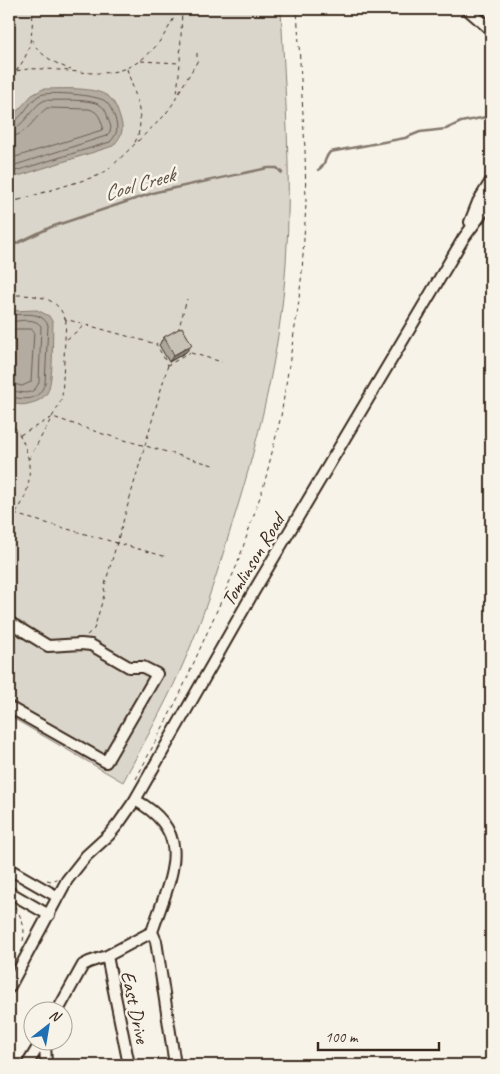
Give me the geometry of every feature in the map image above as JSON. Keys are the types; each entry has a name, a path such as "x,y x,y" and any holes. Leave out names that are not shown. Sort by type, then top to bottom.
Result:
{"street":[{"path":"467,9 491,30"},
{"path":"487,9 491,13"},
{"name":"Tomlinson Road","path":"463,239 478,202 491,181"},
{"name":"Tomlinson Road","path":"9,988 60,893 80,862 109,835 135,800 241,614 463,239 491,201"},
{"path":"9,622 48,646 91,645 129,667 143,667 157,674 106,762 9,707"},
{"path":"135,800 154,811 164,822 171,834 174,846 172,873 152,932 156,941 175,1065"},
{"path":"9,869 60,893"},
{"path":"9,892 49,915"},
{"path":"63,1002 83,966 107,956 152,932"},
{"name":"East Drive","path":"107,956 129,1065"},
{"path":"27,1065 34,1052"},
{"path":"45,1052 46,1065"}],"path":[{"path":"16,71 26,57 32,40 33,9"},
{"path":"9,73 43,69 94,73 126,68 140,61 164,37 178,9"},
{"path":"178,94 182,9"},
{"path":"134,784 180,694 237,565 264,485 280,416 298,308 306,204 297,9"},
{"path":"32,40 38,50 59,65 73,71"},
{"path":"9,201 19,200 103,173 115,164 168,112 197,62 197,50"},
{"path":"140,61 180,63"},
{"path":"126,68 140,116 140,132 133,146"},
{"path":"9,213 19,200"},
{"path":"9,295 46,298 59,307 65,319 66,340 61,404 29,459"},
{"path":"178,332 187,299"},
{"path":"65,319 156,344 168,365"},
{"path":"66,340 86,324"},
{"path":"156,344 170,336"},
{"path":"186,346 190,353"},
{"path":"81,635 89,634 95,627 116,543 168,365 190,353 222,362"},
{"path":"20,435 53,417 103,434 213,465"},
{"path":"9,421 20,435 29,459 24,498 9,520"},
{"path":"14,514 167,556"},
{"path":"15,906 23,922 25,932 23,941"}],"shaded area":[{"path":"9,9 281,9 287,136 288,231 283,297 273,365 250,465 201,619 173,685 123,782 9,716"}],"water":[{"path":"43,89 77,89 103,93 111,99 116,107 122,126 121,133 113,146 9,179 9,120 32,95"},
{"path":"37,310 49,316 53,323 51,379 46,395 38,401 25,405 17,404 9,401 9,311"}],"building":[{"path":"182,327 192,345 174,355 164,337"},
{"path":"9,798 15,801 9,817"}],"waterway":[{"name":"Cool Creek","path":"318,170 330,152 405,138 420,132 446,129 461,122 491,116"},
{"name":"Cool Creek","path":"9,247 51,227 156,192 268,168 277,168 282,173"}]}
